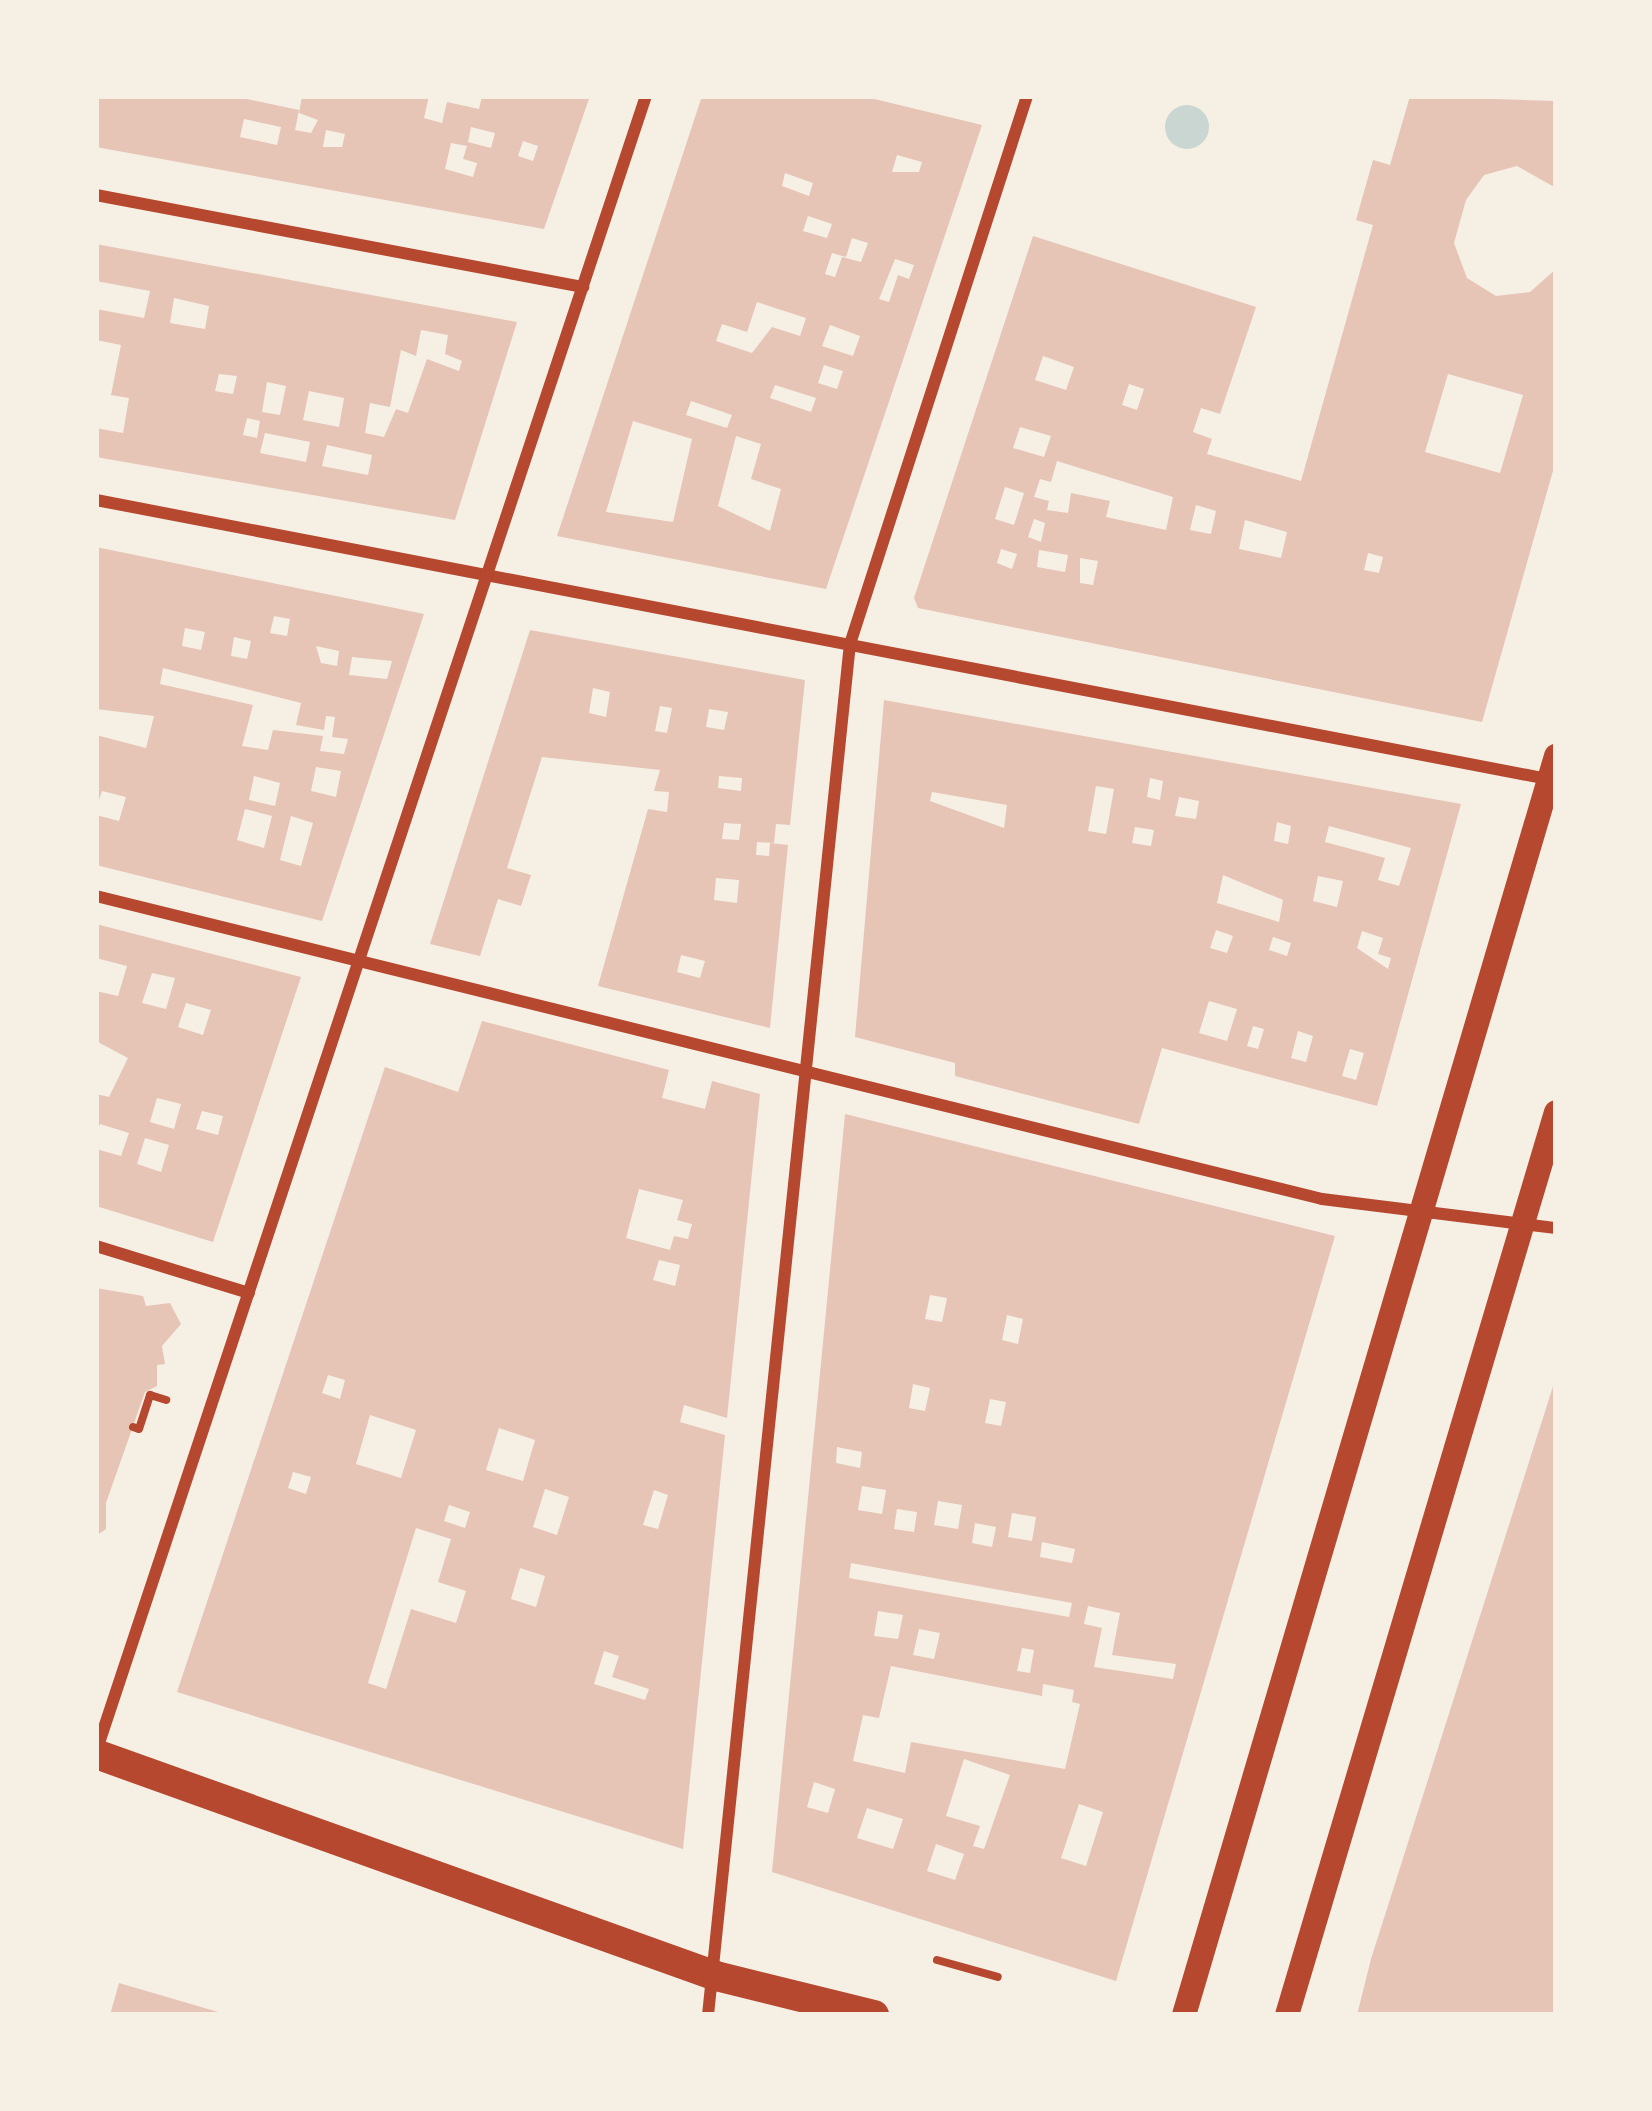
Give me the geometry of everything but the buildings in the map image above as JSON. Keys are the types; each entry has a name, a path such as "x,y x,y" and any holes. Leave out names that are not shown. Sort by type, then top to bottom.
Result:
{"main road":[{"path":"1184,2015 1416,1212 1453,1120 1552,768"},
{"path":"1287,2015 1556,1112"},
{"path":"96,1753 716,1976 874,2015"}],"street":[{"path":"96,1753 646,96"},
{"path":"708,2015 716,1976 850,644 1028,96"},
{"path":"96,195 584,287"},
{"path":"96,500 850,644 1552,768"},
{"path":"96,896 1322,1199 1521,1219 1556,1228"},
{"path":"96,1246 249,1293"}],"path":[{"path":"133,1427 139,1430 150,1395 166,1400"},
{"path":"937,1960 998,1977"}],"shaded area":[{"path":"1187,105 1203,111 1209,127 1203,143 1187,149 1171,143 1165,127 1171,111"}]}
